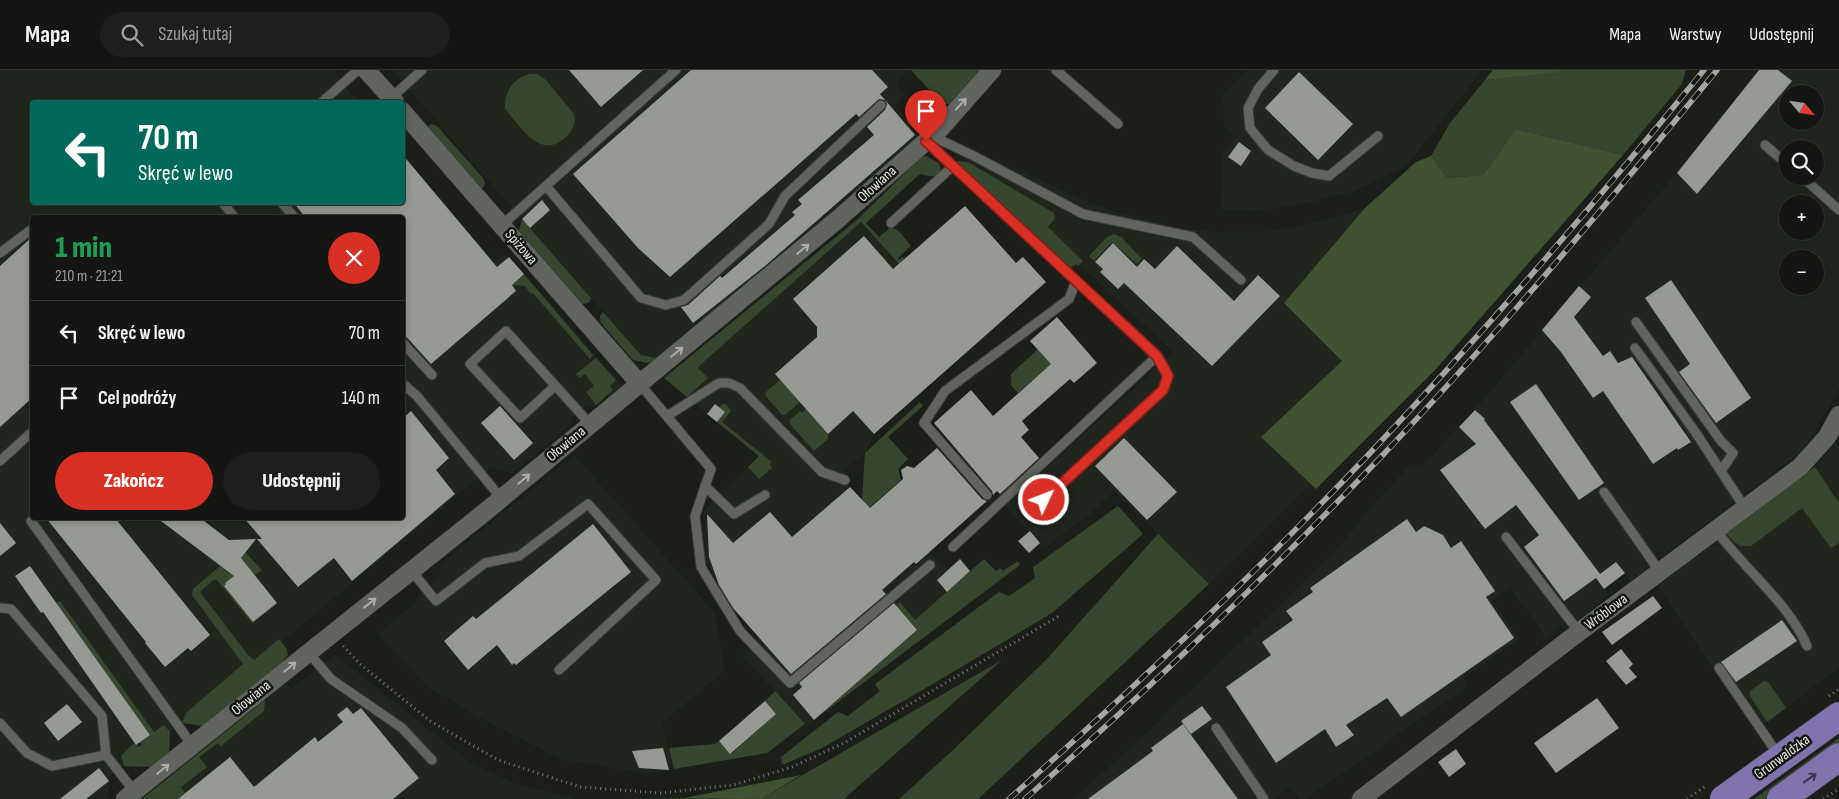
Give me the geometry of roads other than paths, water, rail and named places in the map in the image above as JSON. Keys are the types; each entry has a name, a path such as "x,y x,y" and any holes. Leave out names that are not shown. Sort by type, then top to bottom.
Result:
{"main road":[{"name":"Grunwaldzka","path":"1724,799 1839,716"},
{"path":"1781,799 1839,758"}],"street":[{"path":"366,70 393,100"},
{"name":"Ołowiana","path":"130,795 501,498 837,220 929,139 992,70"},
{"name":"Spiżowa","path":"405,114 640,383"},
{"name":"Wróblowa","path":"1361,799 1579,632 1800,467 1827,437 1839,415"}],"lane":[{"path":"324,100 358,70"},
{"path":"393,100 422,70"},
{"path":"502,225 676,70"},
{"path":"1056,70 1118,124"},
{"path":"1274,70 1258,88 1248,108 1250,128 1268,150 1294,166 1312,174 1330,176 1378,136"},
{"path":"546,186 641,298 666,305 684,300 769,224 785,196 881,105"},
{"path":"929,139 952,166 1157,356 1168,376 1163,390 1044,500"},
{"path":"929,139 974,156 1083,214 1193,237 1241,280"},
{"path":"1765,146 1779,158"},
{"path":"891,223 952,166"},
{"path":"1811,185 1839,210"},
{"path":"225,205 233,215"},
{"path":"0,253 30,230"},
{"path":"988,495 924,423 945,391 1069,299 1076,281"},
{"path":"1636,322 1720,441 1733,453 1720,471"},
{"path":"554,386 520,418 470,364 506,331 590,424"},
{"path":"405,345 432,375"},
{"path":"1635,348 1696,433 1745,508"},
{"path":"953,547 1157,356"},
{"path":"667,416 719,383 728,382 740,388 822,472 845,480"},
{"path":"640,383 711,469 695,516 701,567 740,631 790,683 930,565"},
{"path":"405,386 417,396 501,498"},
{"path":"0,461 30,434"},
{"path":"705,486 734,514 764,495"},
{"path":"1604,492 1660,572"},
{"path":"411,570 436,601 485,562 519,556 588,504 656,580 560,670"},
{"path":"31,521 192,745"},
{"path":"1716,530 1729,548 1791,619 1807,646"},
{"path":"1506,537 1579,632"},
{"path":"0,608 11,609 102,716 106,755 130,795"},
{"path":"308,652 331,679 402,728 432,760"},
{"path":"1719,668 1780,758"},
{"path":"0,723 27,753 52,766 106,755"},
{"path":"1216,728 1264,799"}],"railway":[{"path":"1009,799 1194,629 1284,542 1371,452 1541,264 1704,70"},
{"path":"1025,799 1205,633 1379,459 1466,365 1551,268 1717,70"}]}
